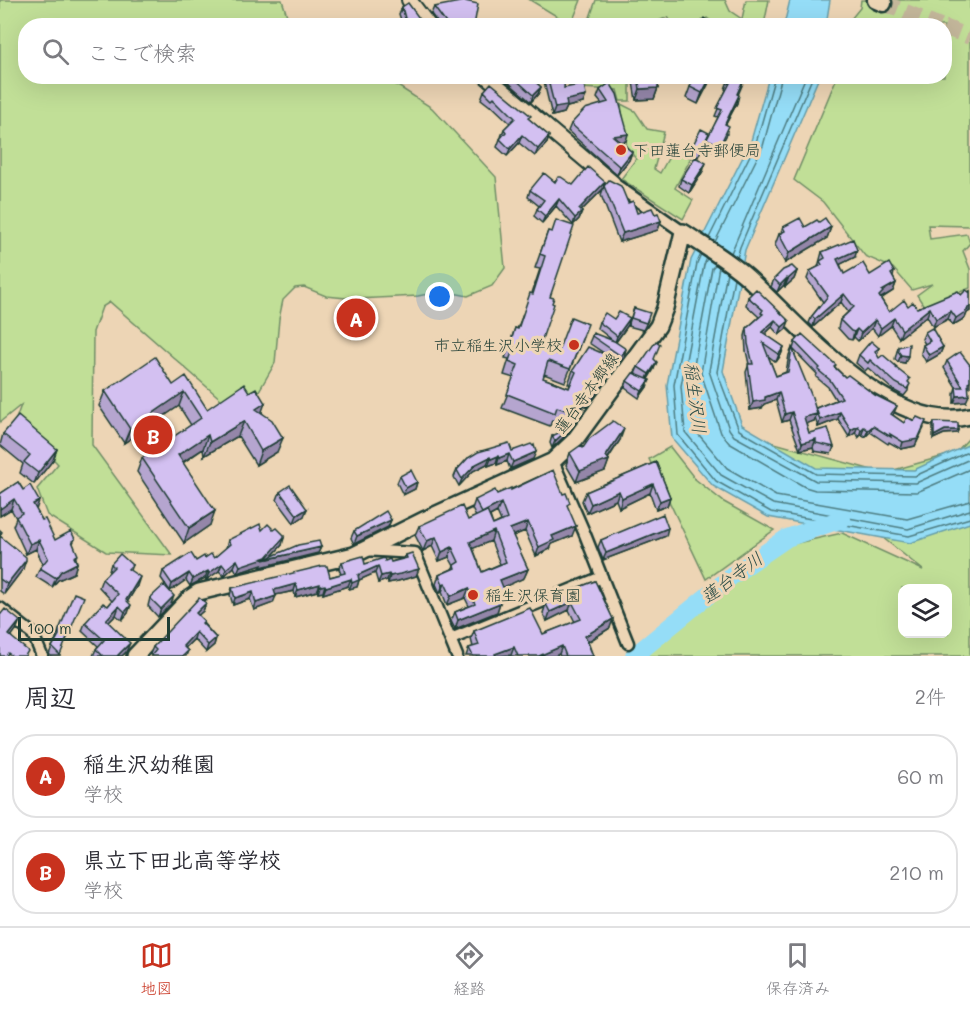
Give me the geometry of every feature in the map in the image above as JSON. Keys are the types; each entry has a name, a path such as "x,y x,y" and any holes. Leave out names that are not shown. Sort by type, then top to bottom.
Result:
{"main road":[{"path":"687,235 744,274 817,346 889,399 919,414 938,418 970,416"},
{"name":"蓮台寺本郷線","path":"135,656 190,598 199,592 354,555 553,461 574,441 658,326 687,235"}],"street":[{"path":"409,0 423,18"},
{"path":"495,84 613,183 687,235"},
{"path":"553,461 628,643"},
{"path":"363,550 415,553 457,656"},
{"path":"450,639 602,577"},
{"path":"0,608 33,634 42,656"}],"green space":[{"path":"0,0 282,0 288,18 18,18 18,84 395,84 432,108 496,177 505,268 492,286 468,296 443,291 418,296 356,299 326,296 304,287 295,288 283,300 275,363 256,396 223,401 110,302 102,307 93,332 92,445 172,555 106,552 47,515 37,489 58,464 16,419 21,405 0,422"},
{"path":"530,0 581,0 574,18 560,18"},
{"path":"596,0 725,0 730,11 740,18 668,17 590,18"},
{"path":"746,0 769,0 765,18 742,18"},
{"path":"861,0 970,0 970,228 969,226 928,225 930,239 967,234 970,243 963,251 970,269 970,288 924,306 917,295 932,284 912,290 893,268 865,256 823,202 794,180 834,84 952,84 952,18 852,18 860,8"},
{"path":"579,84 630,84 630,101 620,101 617,90 580,88"},
{"path":"621,104 635,111 647,129 664,132 654,169 660,173 669,157 678,152 691,158 675,188 693,200 683,219 621,179 636,159 627,147"},
{"path":"970,437 970,656 641,656 760,560 788,545 842,533 923,570 760,439 883,473 955,453"},
{"path":"670,447 695,479 724,502 774,530 706,579 649,459"}],"water":[{"path":"790,0 830,0 827,18 786,18"},
{"name":"稲生沢川","path":"767,84 816,84 745,250 723,371 742,425 816,468 914,470 970,444 970,523 910,543 768,517 713,486 672,438 667,385 691,260 751,141"}],"building":[{"path":"465,1 478,4 475,18 442,18 434,7"},
{"path":"408,3 419,18 405,18 402,7"},
{"path":"492,84 531,116 528,118 549,136 538,149 522,135 510,149 500,139 506,132 504,129 515,118 494,97 492,99 484,91"},
{"path":"521,84 538,84 541,87 533,95"},
{"path":"549,84 564,84 564,88 584,84 586,96 566,100 567,106 555,108"},
{"path":"611,84 617,94 628,134 613,136 632,152 620,167 571,124 585,109 608,102 600,90"},
{"path":"639,84 658,84 658,88 640,89"},
{"path":"691,84 707,84 702,93 690,87"},
{"path":"729,84 741,84 737,94 739,95 725,124 729,126 720,145 707,139 722,110 717,108"},
{"path":"701,129 709,133 701,150 693,145"},
{"path":"695,157 706,163 692,185 681,179"},
{"path":"588,167 605,182 579,209 582,212 575,218 559,199 545,216 537,209 544,200 530,190 544,173 555,182 558,177 561,177 573,185"},
{"path":"609,180 621,186 628,203 633,201 637,213 652,208 655,214 658,213 661,221 623,233 604,186"},
{"path":"800,218 805,227 825,218 831,227 789,253 779,234 785,231 783,227"},
{"path":"556,220 574,226 550,297 554,298 552,303 554,304 539,348 557,354 571,317 588,324 570,369 548,361 543,378 569,388 576,372 573,370 588,347 606,355 600,369 607,372 592,393 589,392 577,414 557,407 555,413 507,394 518,365 509,361 514,346 510,345 530,293 533,294 545,256 540,254 548,231 552,232"},
{"path":"853,239 857,250 837,259 844,274 863,263 870,275 889,263 896,283 882,291 879,296 889,312 904,300 908,306 913,302 917,308 958,291 961,295 966,290 970,291 968,310 956,318 951,311 936,319 930,308 902,330 894,318 881,328 875,320 861,333 857,329 854,332 851,331 840,320 854,307 844,294 815,319 812,316 828,296 810,271 822,265 820,261 825,258 822,252"},
{"path":"792,266 797,271 780,285 774,279 783,270"},
{"path":"756,289 789,321 782,327 775,320 762,332 784,347 779,354 763,343 776,376 788,372 792,348 817,414 804,417 809,433 828,428 834,447 816,443 816,439 802,443 792,412 785,414 779,392 765,397 765,400 753,402 748,364 753,364 747,328 763,314 761,313 763,310 748,297"},
{"path":"634,308 650,313 646,323 631,318"},
{"path":"619,312 630,318 617,336 599,322 605,313 614,319"},
{"path":"932,328 943,347 929,355 923,345 930,341 925,332"},
{"path":"593,333 614,341 626,349 621,356 592,336"},
{"path":"802,334 836,365 834,367 845,377 848,375 875,395 897,406 891,414 904,423 907,417 914,421 917,417 926,421 918,439 903,442 873,426 868,430 864,427 861,430 858,426 851,430 840,412 820,420 816,408 842,398 830,380 818,370 820,368 795,342"},
{"path":"656,341 660,344 654,359 657,362 649,374 638,367"},
{"path":"871,341 879,348 875,351 879,358 883,355 910,379 907,389 896,383 870,360 868,363 859,355"},
{"path":"909,344 908,356 901,355 898,347"},
{"path":"960,352 970,365 970,381 968,382 969,395 957,396 956,387 963,387 947,361"},
{"path":"155,357 173,385 186,376 207,409 244,384 249,392 256,388 265,403 256,409 272,420 283,438 261,451 244,421 210,442 208,435 178,455 215,511 189,528 142,458 201,418 184,392 130,429 105,391"},
{"path":"633,373 650,380 642,391 627,381"},
{"path":"18,416 57,449 38,473 24,462 30,455 3,434"},
{"path":"613,421 624,429 606,456 609,460 580,471 570,453 581,445 583,448 589,439"},
{"path":"934,422 958,423 958,430 945,430 934,436"},
{"path":"569,428 555,441 552,436"},
{"path":"509,443 512,451 531,444 534,445 536,452 513,462 509,454 499,458 498,456 491,459 490,457 476,464 462,479 457,470 468,458 478,452"},
{"path":"656,462 670,497 660,501 653,484 622,498 619,491 591,504 586,492"},
{"path":"411,470 417,482 406,488 400,476"},
{"path":"553,470 563,494 566,493 570,503 567,505 576,526 552,536 554,540 539,547 528,522 510,529 528,569 500,580 505,592 497,595 500,603 458,620 455,612 475,604 469,588 451,596 439,575 455,568 454,565 459,562 452,547 442,552 436,537 427,541 419,526 462,506 468,520 487,511 493,525 507,519 501,503 482,513 475,500 495,490 497,494 511,488 511,490","holes":["494,531 506,562 482,572 470,542"]},
{"path":"18,482 23,490 30,485 39,501 33,504 42,520 45,519 55,540 71,531 75,539 72,541 78,555 74,557 77,563 61,571 56,578 40,568 48,558 39,540 30,544 16,517 22,513 14,499 0,509 0,494"},
{"path":"290,485 307,509 297,515 280,492"},
{"path":"386,511 391,520 357,536 354,531"},
{"path":"663,514 668,528 606,553 601,540"},
{"path":"260,524 262,530 268,524 274,530 277,528 284,535 284,538 267,557 240,566 237,560 226,569 222,564 209,573 208,571 193,579 189,573 172,584 163,571 191,553 196,561 211,554 214,558 230,544 228,540"},
{"path":"0,536 26,557 7,584 0,579"},
{"path":"319,541 321,547 263,560 298,545"},
{"path":"412,553 419,569 381,576 378,566 358,575 359,580 352,583 351,579 326,587 320,584 298,590 296,584 274,590 276,596 256,603 253,592 235,598 232,588 322,566 327,566 330,577 345,573 342,562 363,556 365,564 384,558 385,561 390,559 391,562 407,558 406,555"},
{"path":"120,554 132,565 128,569 140,577 126,600 131,605 125,612 119,606 106,620 130,643 117,656 103,656 96,649 104,640 85,623 103,603 108,606 118,594 102,579 114,567 111,564"},
{"path":"595,581 613,619 585,636 593,656 566,656 562,646 539,656 518,656 514,647 495,654 496,656 473,656 469,648 479,645 474,631 530,608 543,634 581,619 572,602 550,612 546,604 556,600 554,597"},
{"path":"164,585 174,596 161,609 150,598"},
{"path":"74,593 84,597 60,655 52,647 59,635"},
{"path":"199,598 206,603 196,613 216,638 208,645 196,632 183,646 188,651 183,656 151,656 156,650 153,647"},
{"path":"5,609 20,621 9,635 28,651 25,656 12,656 8,653 6,656 0,656 0,613"}],"waterway":[{"name":"蓮台寺川","path":"634,656 733,575 787,538 842,519"}],"tunnel":[{"path":"883,3 920,18"},
{"path":"952,30 970,37"}],"place":[{"name":"下田蓮台寺郵便局","path":"621,150"},
{"name":"稲生沢幼稚園","path":"356,318"},
{"name":"市立稲生沢小学校","path":"574,345"},
{"name":"県立下田北高等学校","path":"153,435"},
{"name":"稲生沢保育園","path":"473,595"}]}
